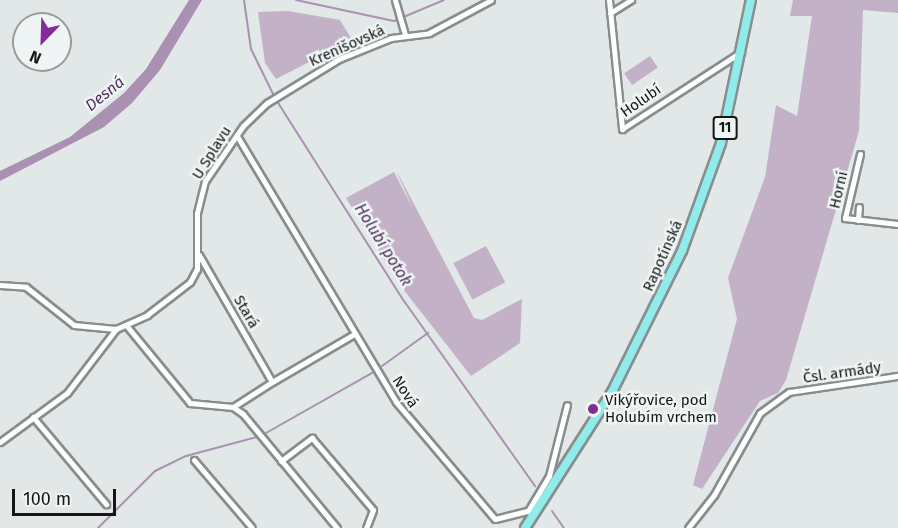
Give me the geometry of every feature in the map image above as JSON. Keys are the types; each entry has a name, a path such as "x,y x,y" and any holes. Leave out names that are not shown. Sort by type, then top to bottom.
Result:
{"main road":[{"name":"Rapotínská","path":"525,528 545,501 612,392 682,251 717,158 743,52 751,0"}],"street":[{"path":"395,0 405,36"},
{"name":"Krenišovská","path":"281,92 339,59 405,36 429,33 491,0"},
{"path":"609,0 610,13 632,0"},
{"name":"Holubí","path":"610,13 622,129 743,52"},
{"name":"U Splavu","path":"116,329 126,325 190,282 199,255 197,213 205,181 237,136 267,103 281,92"},
{"name":"Nová","path":"237,136 354,334 417,432 500,521 528,511 547,481 567,405"},
{"name":"Horní","path":"860,154 843,214 858,220 898,224"},
{"name":"Horní","path":"858,220 859,207"},
{"name":"Stará","path":"199,255 272,382"},
{"path":"0,285 26,286 74,325 116,329"},
{"path":"126,325 190,404 233,406 354,334"},
{"path":"0,442 67,393 116,329"},
{"name":"Čsl. armády","path":"688,528 698,516 760,413 789,392 898,376"},
{"path":"233,406 337,528"},
{"path":"33,417 106,504"},
{"path":"281,461 312,438 373,510 366,528"},
{"path":"194,459 252,528"}],"shaded area":[{"path":"189,0 202,0 160,70 132,103 104,127 0,181 0,171 70,137 124,93 146,69"},
{"path":"793,0 898,0 898,13 863,10 859,131 786,380 778,393 760,401 702,489 693,485 737,319 728,278 765,177 776,105 797,116 812,16 790,16"},
{"path":"288,11 340,20 352,40 276,79 265,63 258,12"},
{"path":"650,56 658,68 632,85 624,73"},
{"path":"396,170 474,318 482,320 522,299 520,343 471,376 403,289 346,198 394,172 413,209"},
{"path":"486,246 505,282 473,300 453,263"}],"waterway":[{"name":"Holubí potok","path":"244,0 251,49 275,98 404,301 535,486"},
{"path":"296,0 394,21 444,0"},
{"path":"382,366 428,333"},
{"path":"266,433 372,373"},
{"path":"98,528 155,471 186,456 257,437"},
{"name":"Holubí potok","path":"552,511 564,528"}],"place":[{"name":"Vikýřovice, pod Holubím vrchem","path":"593,409"}],"water label":[{"name":"Desná","path":"105,94"}]}
